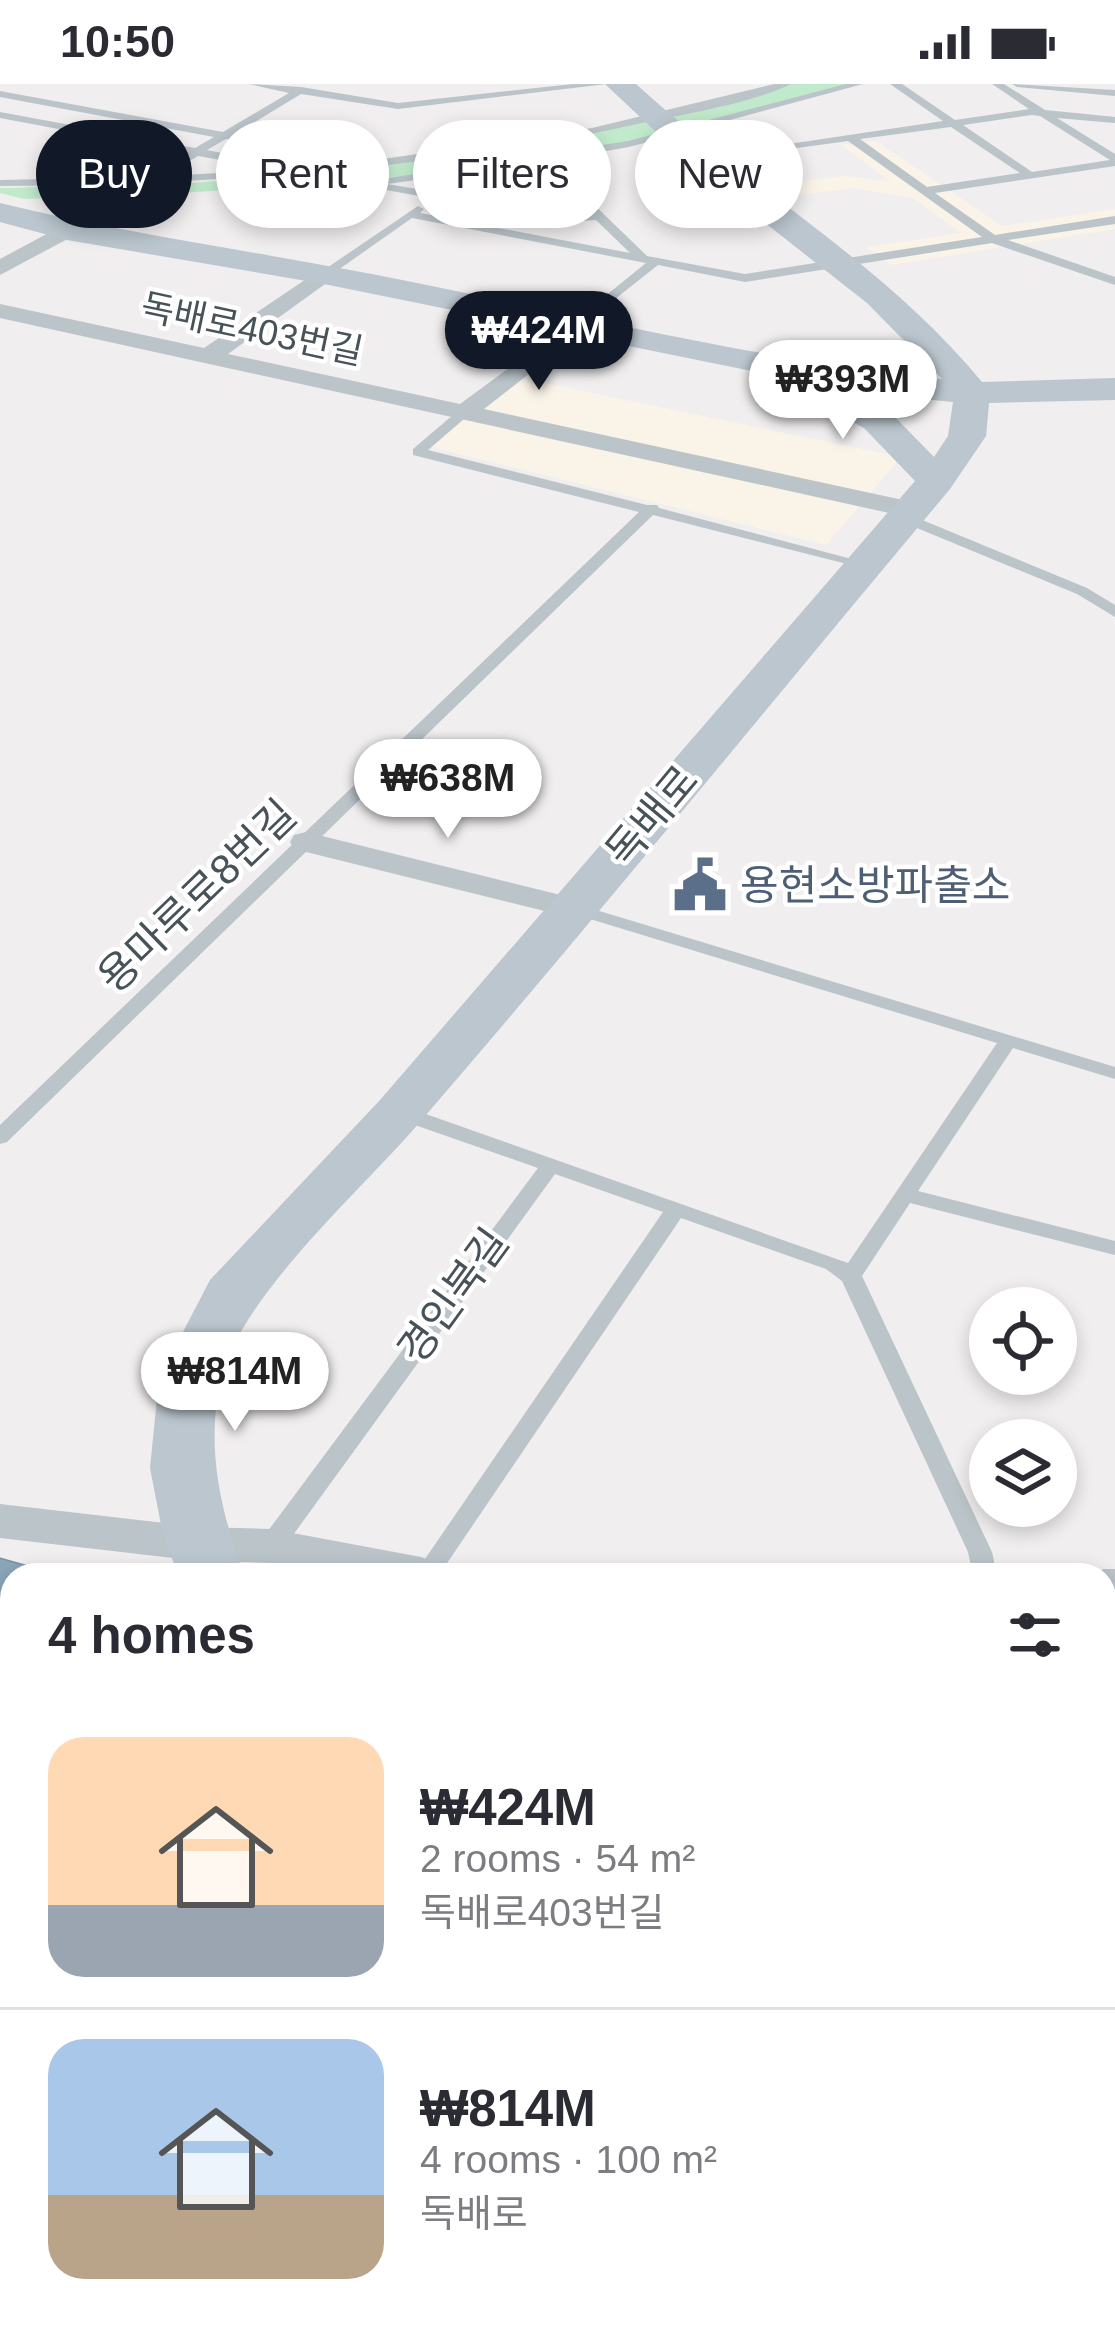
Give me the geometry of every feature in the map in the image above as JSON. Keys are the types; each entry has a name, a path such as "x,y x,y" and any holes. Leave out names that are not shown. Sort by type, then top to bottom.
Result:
{"main road":[{"path":"619,84 658,120"},
{"path":"0,212 68,230 323,274 829,377 972,393 1106,389"},
{"path":"795,228 926,338 972,393"},
{"path":"829,377 872,371 906,356 926,338"},
{"path":"926,338 1045,379 1106,389"},
{"path":"780,367 877,420 917,503"},
{"name":"독배로","path":"205,1560 182,1468 190,1378 231,1295 400,1112 867,565 967,436 972,393"}],"street":[{"path":"0,268 68,230"},
{"path":"208,356 323,274"},
{"name":"독배로403번길","path":"0,311 464,412 917,503"},
{"path":"464,412 576,326"},
{"path":"306,842 573,908"},
{"path":"0,1521 205,1560 272,1546 361,1563"}],"lane":[{"path":"254,84 398,106 602,84"},
{"path":"250,120 312,84"},
{"path":"697,120 858,84"},
{"path":"895,84 1030,176"},
{"path":"997,84 1115,162"},
{"path":"1017,84 1115,93"},
{"path":"685,120 779,85"},
{"path":"0,94 216,134"},
{"path":"803,143 1042,112 1115,120"},
{"path":"0,115 216,157"},
{"path":"389,165 635,131"},
{"path":"848,136 992,239 1115,281"},
{"path":"192,154 216,140"},
{"path":"922,191 1115,162"},
{"path":"0,183 36,183"},
{"path":"323,274 413,212"},
{"path":"410,214 745,278 1115,220"},
{"path":"611,227 648,260"},
{"path":"576,326 648,260"},
{"path":"464,412 418,452 867,565"},
{"path":"917,503 952,534 1082,591 1115,612"},
{"name":"용마루로8번길","path":"0,1137 652,508"},
{"path":"573,908 1113,1069"},
{"path":"851,1276 1008,1040"},
{"path":"400,1112 834,1264 851,1276 982,1563"},
{"name":"경인북길","path":"272,1546 551,1165"},
{"path":"905,1195 1115,1248"},
{"path":"431,1563 676,1209"}],"shaded area":[{"path":"876,141 1002,226 1115,209 1115,229 891,265 867,247 961,233 913,198 853,188 803,195 803,181 846,176 891,182 841,145"},
{"path":"515,377 901,457 826,545 431,447"}],"green space":[{"path":"783,84 849,84 732,120 651,120"},
{"path":"635,123 635,142 611,147 611,126"},
{"path":"413,158 413,176 389,178 389,162"},
{"path":"216,181 216,190 192,191 192,183"},
{"path":"36,187 36,198 0,193 0,188"}],"place":[{"name":"용현소방파출소","path":"700,885"}]}
